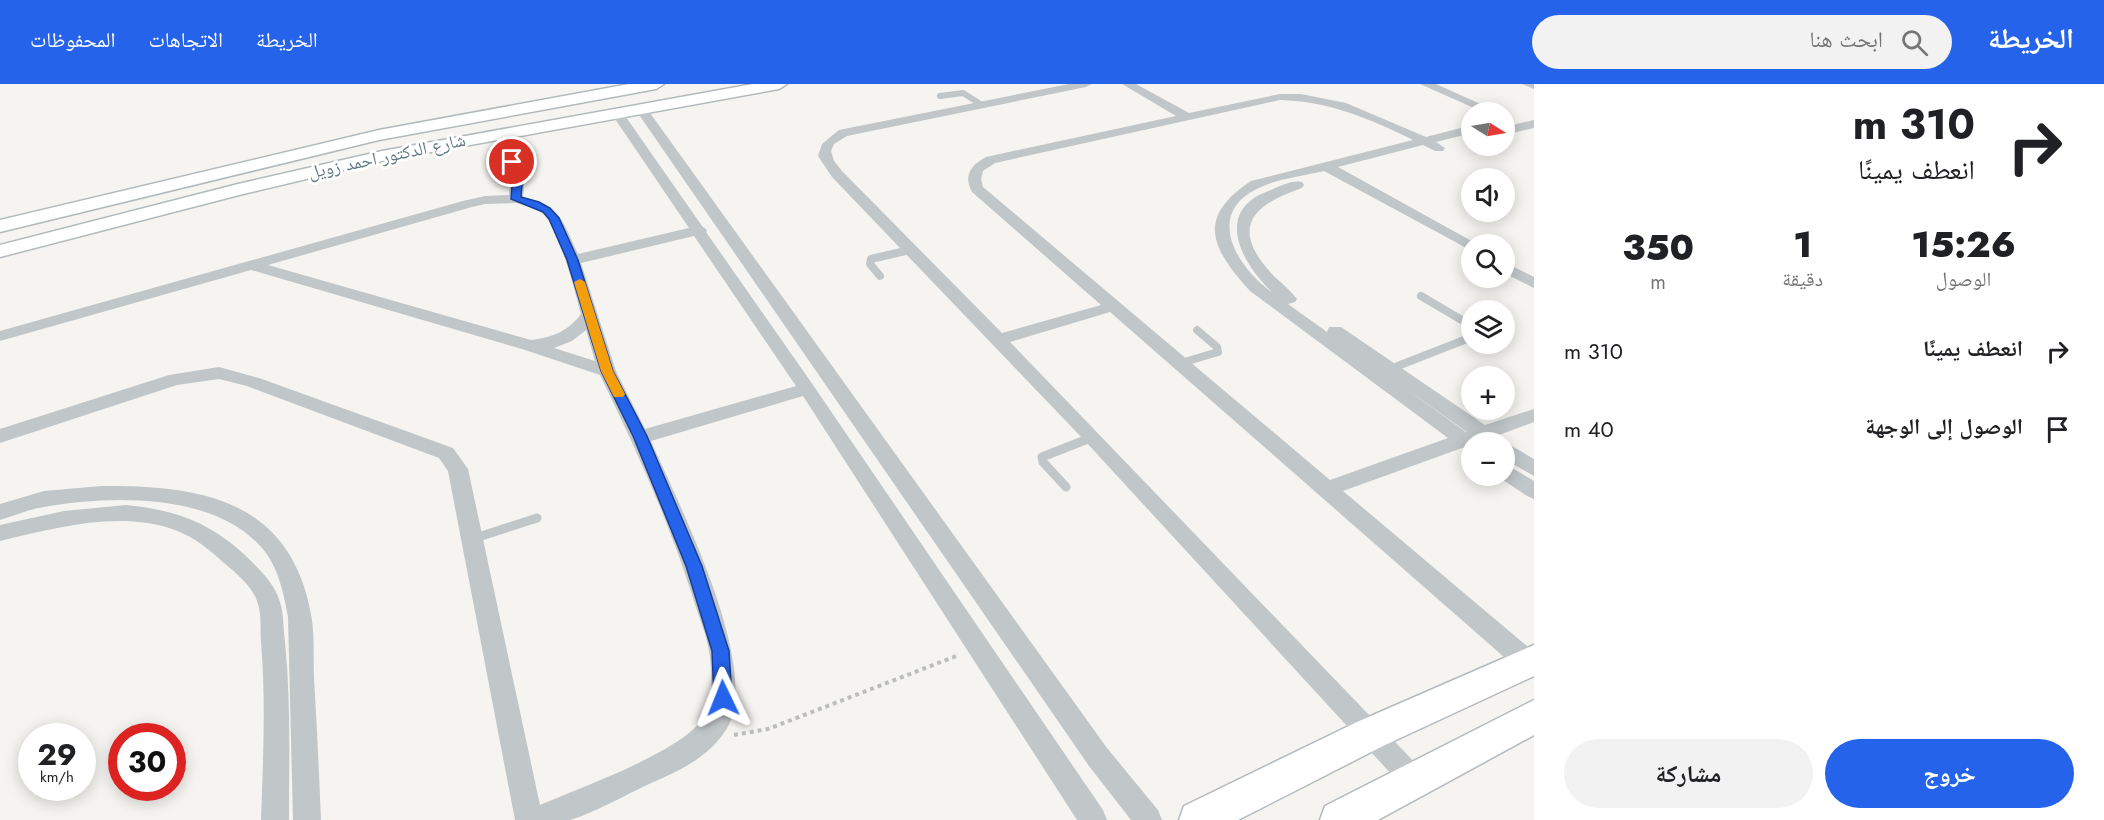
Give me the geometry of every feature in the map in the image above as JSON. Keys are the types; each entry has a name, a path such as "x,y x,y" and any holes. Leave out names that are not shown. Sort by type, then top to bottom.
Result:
{"street":[{"name":"شارع الدكتور احمد زويل","path":"0,226 417,127 652,84"},
{"name":"شارع الدكتور احمد زويل","path":"0,251 276,180 498,133 779,84"},
{"path":"1086,84 843,133 831,139 824,147 824,155 827,164 1092,437 1414,780"},
{"path":"1128,84 1185,116"},
{"path":"1528,84 1534,86"},
{"path":"1422,86 1461,106"},
{"path":"1422,86 1465,102"},
{"path":"1198,820 1370,734 1531,662 977,189 973,180 974,172 980,165 991,160 1280,97 1305,97 1347,106 1431,145 1461,141"},
{"path":"641,109 1092,748 1148,820"},
{"path":"617,113 700,230 1093,820"},
{"path":"1515,121 1534,114"},
{"path":"498,133 518,173 516,199"},
{"path":"1461,133 1431,145 1333,170 1256,184 1234,198 1222,216 1221,238 1243,275 1271,301 1467,432"},
{"path":"267,162 276,180"},
{"path":"1461,242 1333,170 1287,187 1255,204 1244,220 1242,240 1252,260 1270,282 1295,303 1390,369 1469,432"},
{"path":"171,184 178,195 172,207"},
{"path":"0,336 468,204 486,200 516,199 547,210 554,218 573,260 607,371 640,436 694,566 721,651 723,698 717,721 693,748 670,761 537,820"},
{"path":"573,260 700,230"},
{"path":"290,277 294,264 308,248"},
{"path":"250,265 528,345 607,371"},
{"path":"1515,272 1534,283"},
{"path":"998,340 1113,306"},
{"path":"528,345 539,345 565,338 590,314"},
{"path":"0,436 175,379 198,374 237,376 446,453 458,469 530,820"},
{"path":"640,436 807,389"},
{"path":"1497,432 1534,415"},
{"path":"1327,489 1461,446"},
{"path":"1515,456 1534,469"},
{"path":"1515,478 1534,491"},
{"path":"0,512 42,500 117,492 168,496 194,500 223,510 249,524 272,544 286,569 300,617 307,820"},
{"path":"0,533 67,517 131,512 157,515 186,524 208,536 231,554 268,598 277,673 275,820"},
{"path":"1339,820 1534,717"}],"lane":[{"path":"940,96 963,93 982,105"},
{"path":"880,276 870,264 871,259 910,250"},
{"path":"1421,296 1461,320"},
{"path":"1181,363 1218,352 1217,347 1197,330"},
{"path":"1390,369 1461,341"},
{"path":"1066,487 1043,462 1042,457 1092,437"},
{"path":"472,539 537,518"}],"path":[{"path":"706,736 746,734 768,729 977,648"}],"slow traffic":[{"path":"580,282 607,371 619,394"}],"route":[{"path":"512,162 518,173 516,199 547,210 554,218 573,260 607,371 640,436 694,566 721,651 723,698"}]}
